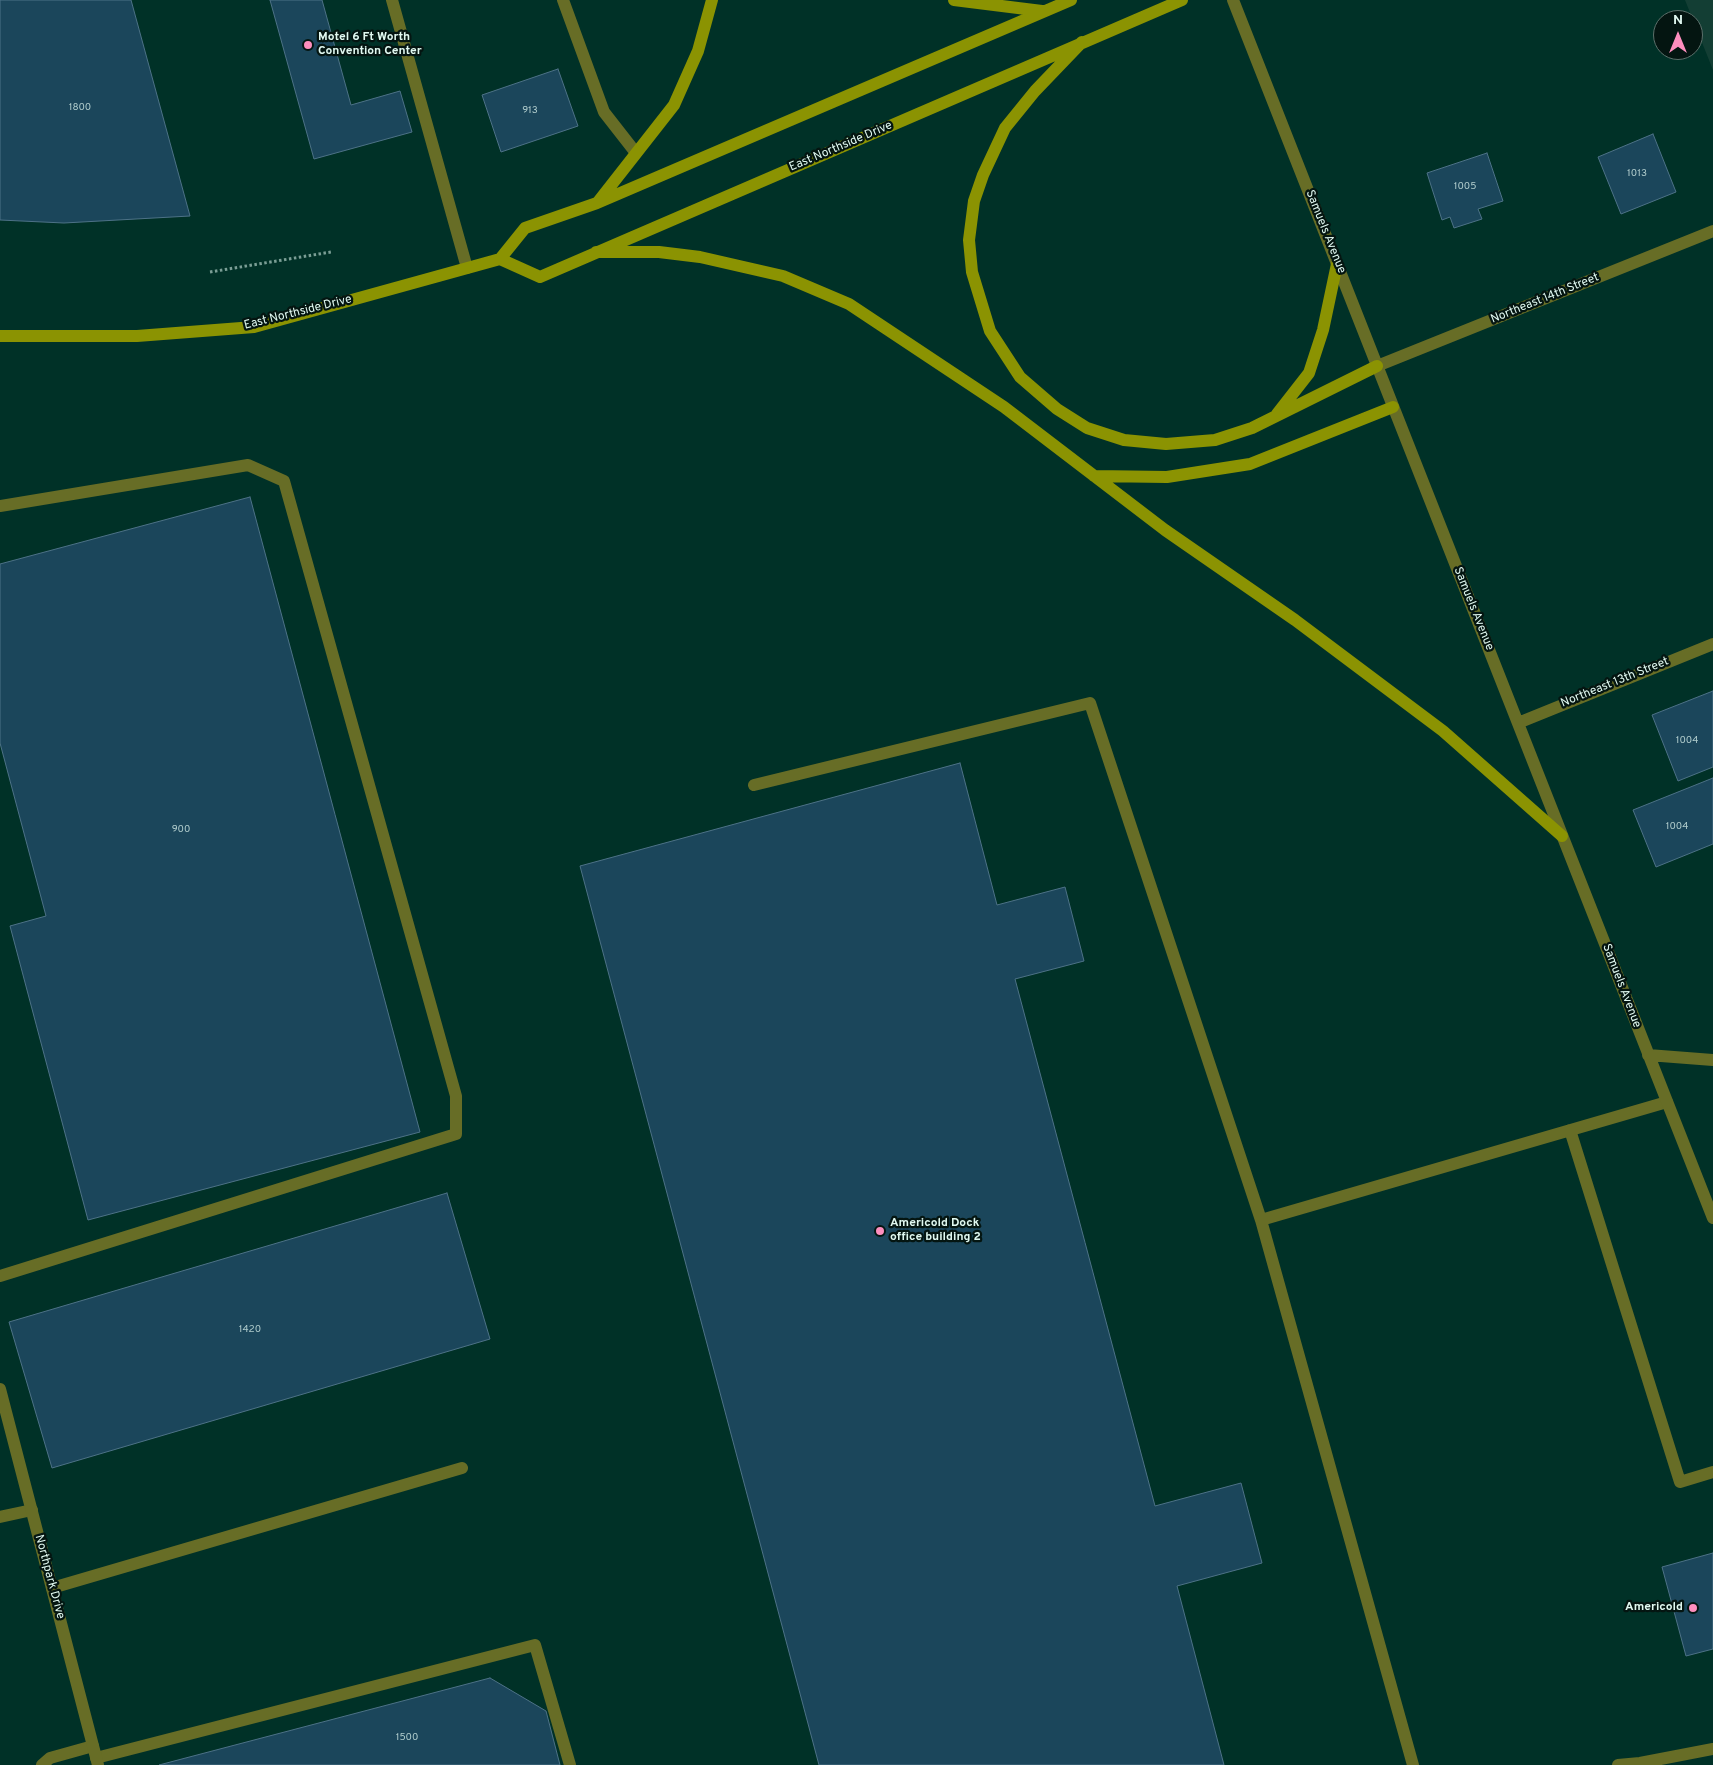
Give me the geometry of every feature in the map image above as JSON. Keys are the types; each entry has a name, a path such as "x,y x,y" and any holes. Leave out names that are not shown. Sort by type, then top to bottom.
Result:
{"street":[{"path":"392,0 467,268"},
{"path":"563,0 604,112 636,153"},
{"path":"597,203 674,105 698,51 712,0"},
{"path":"954,0 1045,11"},
{"path":"500,259 525,228 597,203 1071,0"},
{"name":"East Northside Drive","path":"0,336 137,336 254,327 500,259 540,277 1182,0"},
{"name":"Samuels Avenue","path":"1233,0 1713,1218"},
{"path":"1082,42 1035,91 1005,128 982,175 974,201 969,240 972,272 990,331 1020,377 1057,409 1087,428 1124,440 1166,444 1215,440 1252,428 1377,366"},
{"name":"Northeast 14th Street","path":"1377,366 1713,231"},
{"path":"596,252 659,252 700,257 783,276 849,304 1004,407 1165,530 1295,620 1443,730 1562,836"},
{"path":"1275,417 1309,373 1323,330 1337,264"},
{"path":"1094,476 1167,477 1250,464 1393,406"},
{"path":"0,506 248,465 284,481 456,1096 456,1134 0,1276"},
{"name":"Northeast 13th Street","path":"1518,723 1713,644"},
{"path":"754,785 1090,703 1261,1220 1413,1765"},
{"path":"1648,1055 1713,1060"},
{"path":"1261,1220 1667,1102"},
{"path":"1570,1130 1680,1482 1713,1472"},
{"name":"Northpark Drive","path":"0,1389 96,1756"},
{"path":"52,1588 462,1468"},
{"path":"0,1517 32,1510"},
{"path":"42,1765 50,1758 96,1756 535,1645 570,1765"},
{"path":"1618,1765 1640,1763 1713,1749"}],"path":[{"path":"210,272 331,252"}],"shaded area":[{"path":"1685,0 1713,0 1713,70 1703,45 1703,10 1689,10"}],"building":[{"path":"0,0 131,0 190,216 64,223 0,220"},
{"name":"Motel 6 Ft Worth Convention Center","path":"270,0 322,0 351,105 400,91 412,132 314,159"},
{"path":"558,69 578,126 501,152 482,95"},
{"path":"1653,134 1676,192 1621,214 1598,157"},
{"path":"1487,153 1503,201 1478,209 1482,219 1454,228 1450,217 1442,220 1427,173"},
{"path":"250,497 420,1132 88,1220 10,926 46,916 0,743 0,564"},
{"path":"1713,691 1713,767 1678,781 1652,715"},
{"name":"Americold Dock office building 2","path":"960,763 997,905 1065,887 1084,961 1015,979 1155,1506 1241,1483 1262,1563 1177,1586 1224,1765 819,1765 580,866"},
{"path":"1713,778 1713,844 1656,867 1633,810"},
{"path":"447,1193 490,1339 52,1468 9,1322"},
{"name":"Americold","path":"1713,1553 1713,1649 1686,1656 1662,1567"},
{"path":"490,1678 546,1711 560,1765 159,1765"}],"place":[{"name":"Motel 6 Ft Worth Convention Center","path":"308,45"},
{"name":"Americold Dock office building 2","path":"880,1231"},
{"name":"Americold","path":"1693,1608"}]}
